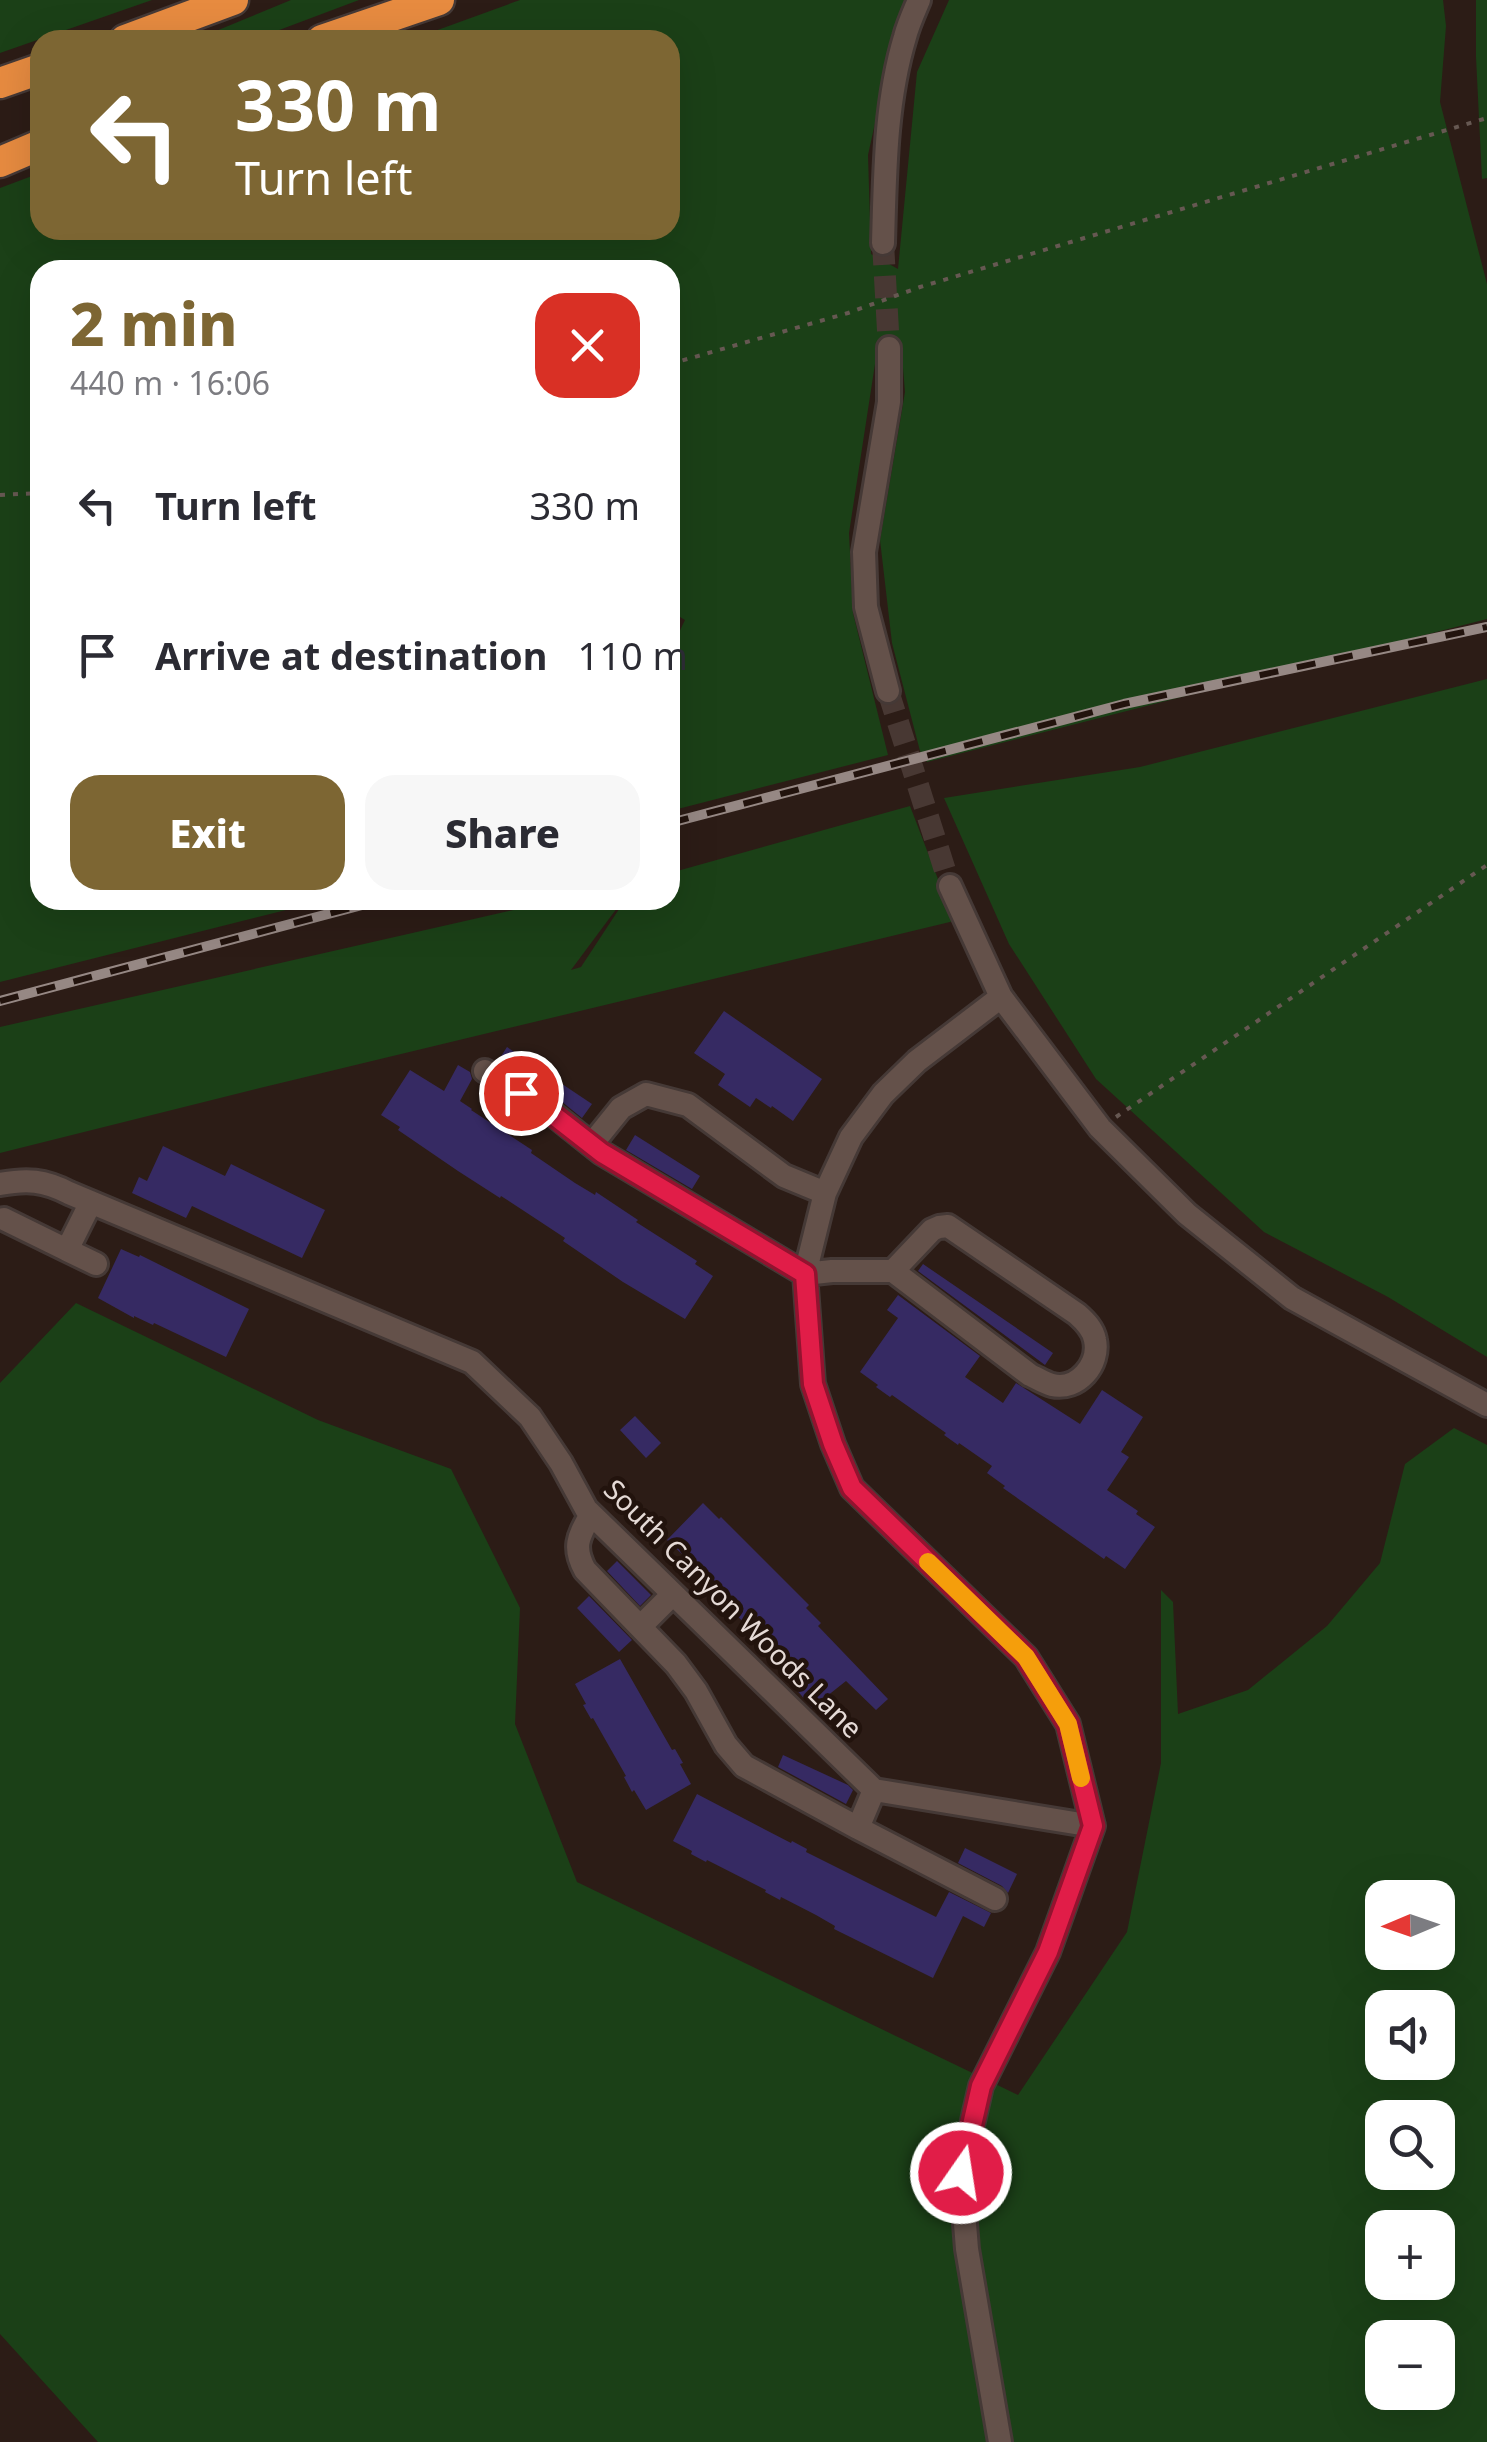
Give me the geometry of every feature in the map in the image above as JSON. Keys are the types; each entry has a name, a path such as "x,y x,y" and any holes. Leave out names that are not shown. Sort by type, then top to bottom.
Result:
{"highway":[{"path":"153,30 233,0"},
{"path":"349,30 439,0"},
{"path":"0,83 30,73"},
{"path":"0,146 30,138"},
{"path":"0,162 30,149"}],"street":[{"path":"883,243 890,108 904,38 919,0"},
{"path":"888,691 866,607 864,552 889,402 889,348"},
{"path":"950,886 1001,996 1100,1128 1187,1214 1292,1298 1487,1405"},
{"path":"1000,2442 967,2248 961,2173 981,2086 1048,1952 1093,1826 1068,1724 1026,1657 852,1488 813,1384 805,1274 825,1193 852,1138 882,1094 1001,996"},
{"path":"484,1072 592,1144 805,1274 893,1271 1030,1375 1056,1386 1075,1382 1089,1372 1096,1355 1096,1340 1090,1327 1077,1314 948,1226 932,1230 893,1271"},
{"path":"592,1144 620,1108 646,1094 688,1106 784,1176 825,1193"},
{"name":"South Canyon Woods Lane","path":"0,1184 47,1182 472,1362 530,1417 586,1509 874,1790"},
{"path":"67,1250 91,1202"},
{"path":"4,1220 96,1264"},
{"path":"592,1514 577,1544 585,1570 688,1679 726,1746 744,1766 995,1899"},
{"path":"640,1628 673,1594"},
{"path":"858,1828 874,1790 1093,1826"}],"path":[{"path":"680,361 1487,118"},
{"path":"0,495 30,494"},
{"path":"1100,1128 1487,865"}],"green space":[{"path":"0,0 152,0 66,30 30,30 30,43 0,53"},
{"path":"291,0 359,0 280,30 218,30"},
{"path":"520,0 905,0 868,155 871,254 898,269 917,72 949,0 1443,0 1446,26 1440,102 1487,284 1487,619 927,762 920,751 892,643 880,540 905,392 901,344 877,351 849,533 853,613 888,755 680,808 680,630 685,620 680,617 680,260 30,260 30,910 286,910 0,982 0,188 30,177 30,240 680,240 680,30 438,30"},
{"path":"1476,0 1487,0 1487,178 1482,179 1476,57"},
{"path":"1487,679 1487,1357 1388,1297 1264,1232 1096,1079 1009,944 944,798 1140,767"},
{"path":"910,806 954,921 0,1153 0,1027 513,910 616,910 571,970 581,967 618,910 680,910 680,870"},
{"path":"76,1303 318,1420 451,1469 520,1608 515,1724 577,1882 1018,2095 1127,1932 1161,1763 1161,1590 1173,1602 1178,1714 1248,1690 1327,1626 1380,1563 1405,1464 1454,1428 1487,1445 1487,2442 98,2442 0,2334 0,1383"}],"building":[{"path":"724,1011 822,1079 793,1121 756,1098 750,1107 718,1085 725,1074 694,1053"},
{"path":"507,1047 592,1104 582,1118 498,1061"},
{"path":"458,1065 470,1072 472,1079 460,1101 575,1183 638,1220 713,1276 685,1319 623,1282 563,1241 565,1238 458,1171 381,1115 410,1070 444,1091"},
{"path":"635,1135 700,1176 692,1189 626,1150"},
{"path":"163,1146 225,1176 231,1164 325,1210 302,1258 192,1206 186,1218 132,1193 139,1177 147,1181"},
{"path":"121,1249 249,1309 226,1357 154,1323 134,1318 98,1298"},
{"path":"923,1264 1053,1353 1045,1365 918,1271"},
{"path":"898,1295 980,1356 965,1377 1003,1403 1016,1383 1080,1424 1102,1390 1143,1417 1121,1452 1129,1457 1107,1490 1155,1527 1125,1569 1106,1556 1104,1559 1003,1488 987,1473 992,1466 860,1372 898,1318 887,1310"},
{"path":"635,1416 661,1443 646,1458 620,1430"},
{"path":"703,1503 809,1605 806,1608 821,1623 818,1626 888,1699 876,1710 846,1681 812,1708 785,1676 793,1669 680,1558 683,1555 667,1540"},
{"path":"617,1561 651,1595 640,1606 607,1571"},
{"path":"589,1596 632,1640 619,1652 577,1608"},
{"path":"620,1659 683,1763 680,1764 691,1784 646,1810 632,1792 575,1684"},
{"path":"783,1755 848,1785 853,1790 846,1804 778,1767"},
{"path":"697,1794 936,1917 949,1892 991,1913 984,1927 963,1916 933,1978 706,1862 673,1841"},
{"path":"965,1848 1017,1874 1008,1893 958,1863"}],"tunnel":[{"path":"883,243 889,348"},
{"path":"888,691 950,886"}],"railway":[{"path":"680,820 1124,704 1487,627"},
{"path":"0,1001 343,910"}],"slow traffic":[{"path":"928,1562 1026,1657 1068,1724 1081,1778"}],"route":[{"path":"521,1093 602,1153 805,1274 813,1384 852,1488 1026,1657 1068,1724 1093,1826 1048,1952 981,2086 961,2173"}]}
